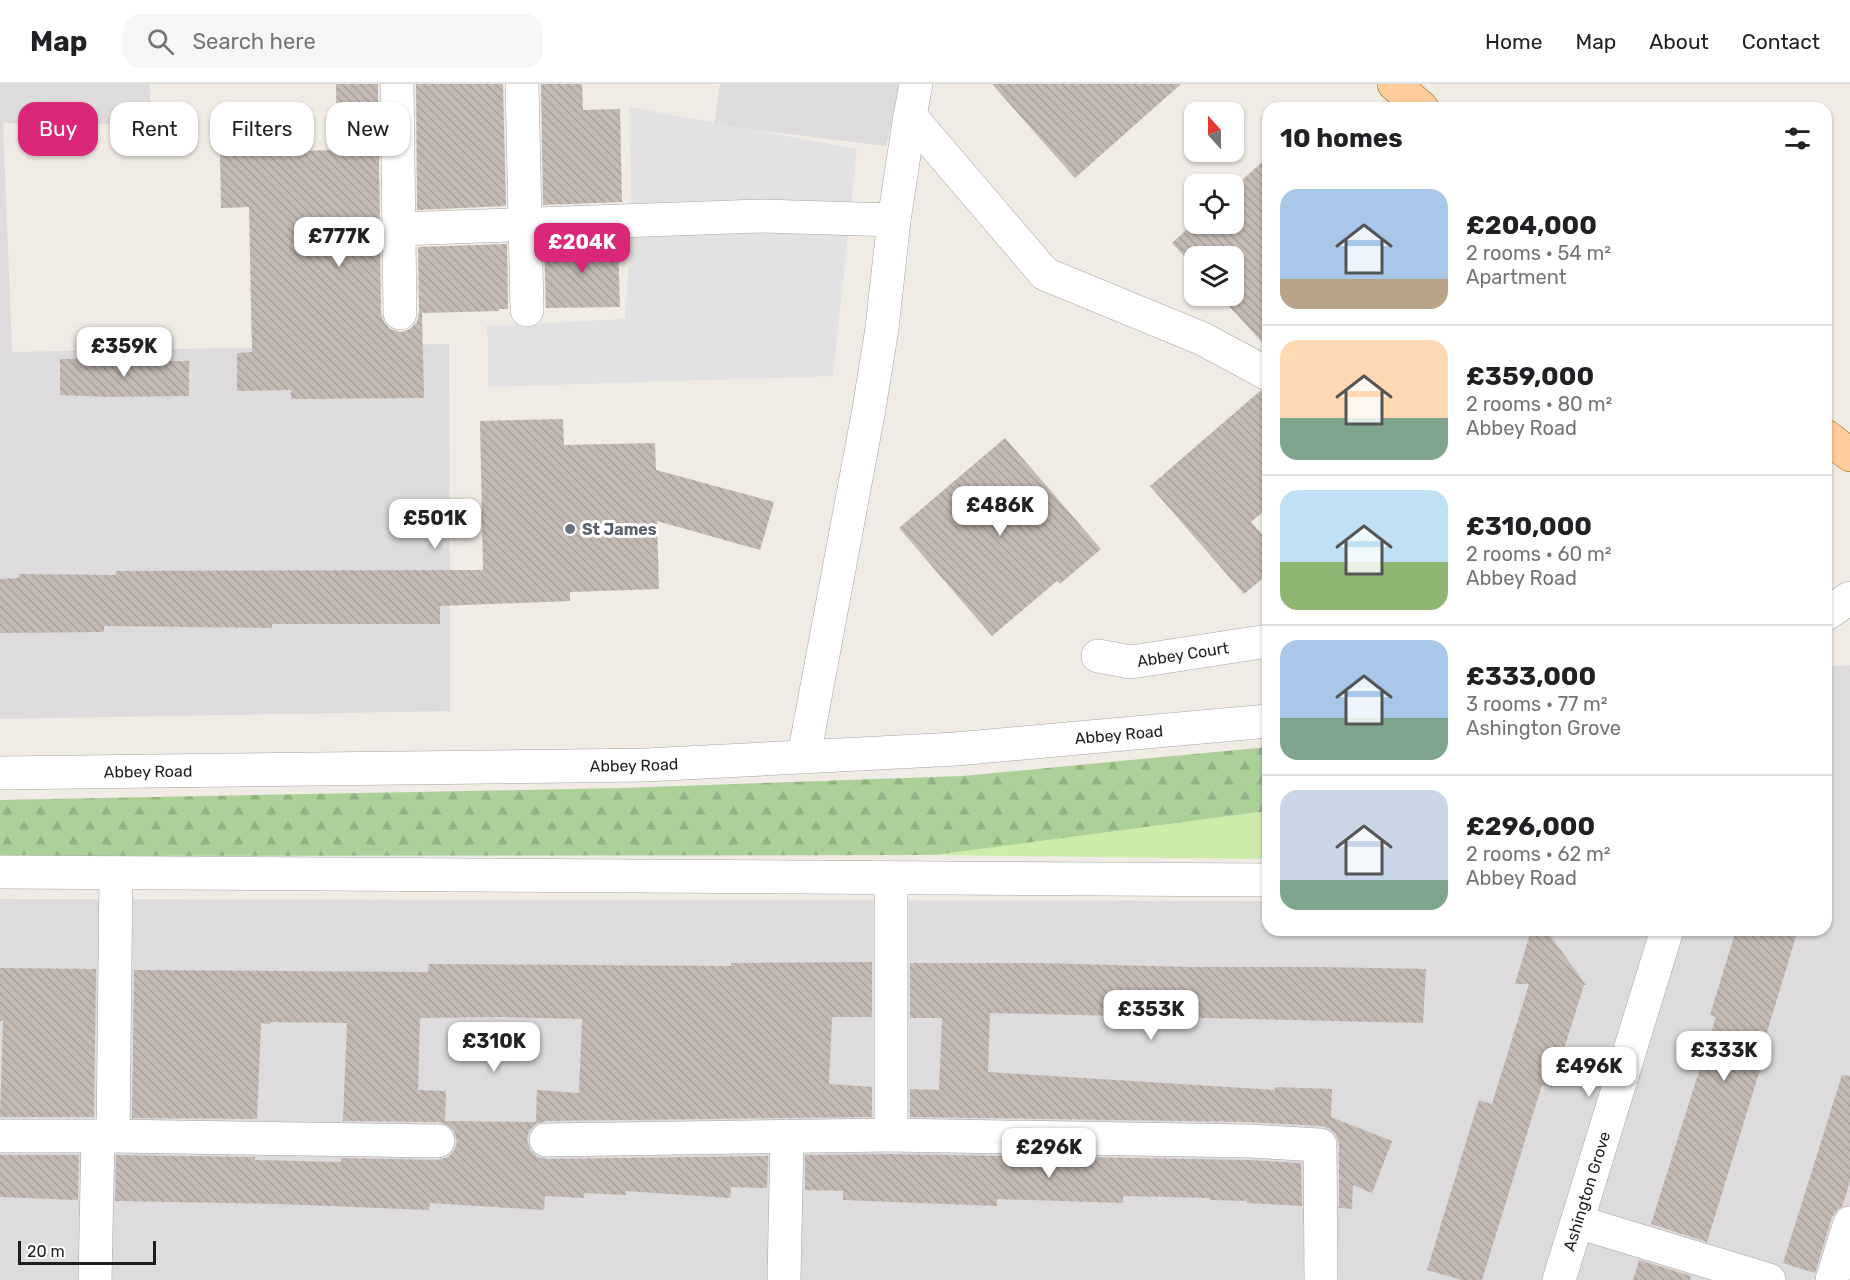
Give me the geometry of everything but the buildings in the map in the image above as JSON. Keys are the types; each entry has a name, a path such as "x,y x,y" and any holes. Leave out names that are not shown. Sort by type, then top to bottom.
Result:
{"main road":[{"path":"1394,84 1415,102"},
{"path":"1832,441 1850,455"}],"street":[{"path":"397,84 400,313"},
{"path":"522,84 527,310"},
{"path":"804,756 869,410 882,328 894,220 916,84"},
{"path":"910,116 1045,274 1203,339 1262,371"},
{"path":"399,229 760,216 894,220"},
{"path":"1832,610 1850,598"},
{"name":"Abbey Court","path":"1098,656 1131,662 1262,642"},
{"name":"Abbey Road","path":"0,773 646,765 956,749 1262,722"},
{"path":"0,872 1262,880"},
{"path":"95,1280 106,1136 116,873"},
{"path":"891,878 891,1135"},
{"name":"Ashington Grove","path":"1559,1280 1665,936"},
{"path":"546,1140 891,1135 1249,1141 1320,1145 1321,1280"},
{"path":"0,1136 438,1141"},
{"path":"784,1280 787,1136"},
{"path":"1578,1222 1769,1280"},
{"path":"1832,1280 1850,1223"}],"shaded area":[{"path":"0,84 150,84 150,102 110,102 110,124 98,124 98,102 18,102 18,123 3,123 12,352 449,344 450,711 0,719"},
{"path":"720,84 901,84 886,146 714,125"},
{"path":"629,107 857,149 833,376 488,387 486,326 625,319 632,222"},
{"path":"1850,665 1850,1271 1847,1280 0,1280 0,899 1262,901 1262,936 1832,936 1832,666"}],"green space":[{"path":"1262,748 1262,812 934,855 0,856 0,800 623,788 963,776"},
{"path":"1262,812 1262,859 934,855"}],"place":[{"name":"St James","path":"570,529"}]}
